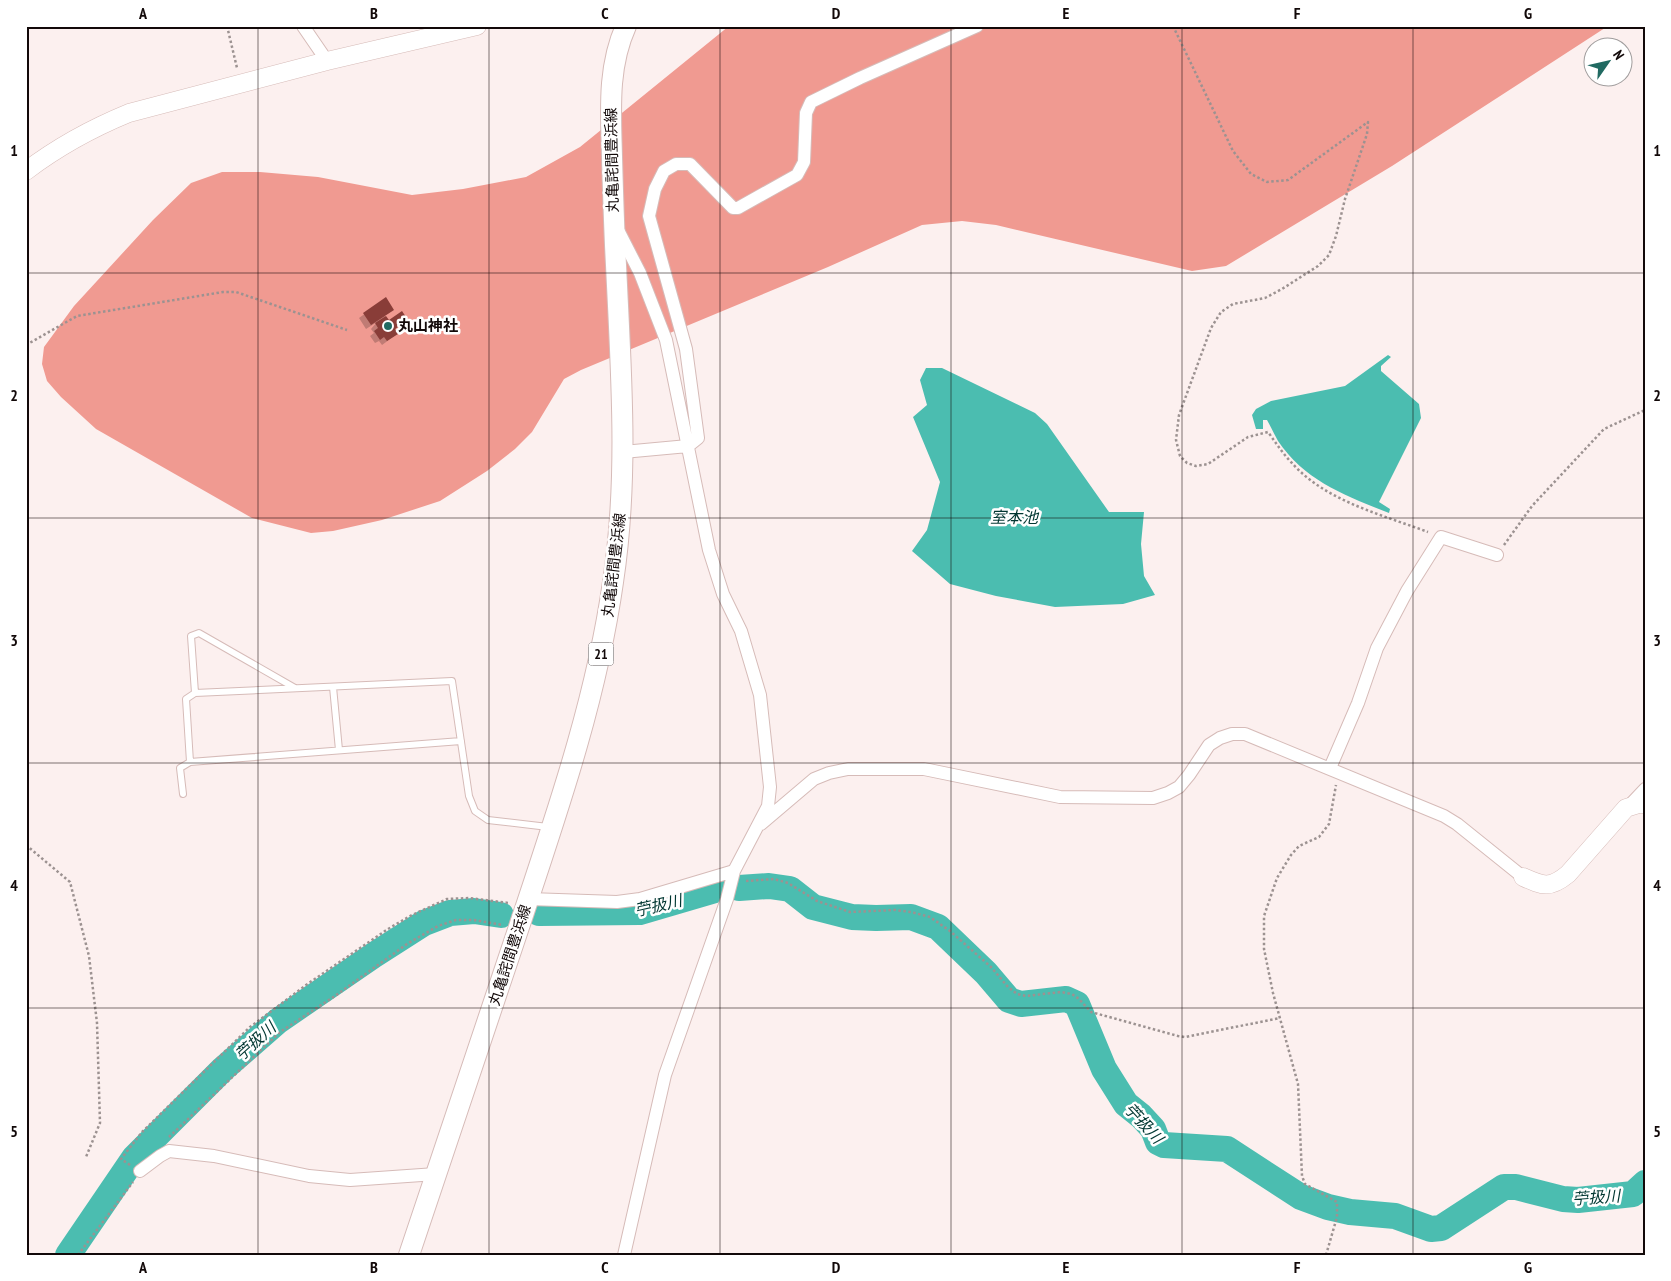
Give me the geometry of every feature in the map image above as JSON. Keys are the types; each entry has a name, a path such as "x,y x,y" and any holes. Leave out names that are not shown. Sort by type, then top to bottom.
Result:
{"main road":[{"name":"丸亀詫間豊浜線","path":"409,1255 520,902 552,828 578,742 601,652 615,572 621,511 623,452 622,386 613,221 610,111 612,74 616,51 626,26"}],"street":[{"path":"303,26 327,61"},
{"path":"26,171 65,143 98,125 129,113 327,61 477,26"},
{"path":"623,452 688,446 698,438 686,349 649,216 655,189 664,171 676,164 690,164 733,208 738,208 797,174 804,162 806,113 811,102 977,26"},
{"path":"613,221 640,273 666,340 709,550 723,594 741,632 760,695 770,787 768,806 733,877 666,1075 624,1255"},
{"path":"1334,770 1377,648 1407,591 1440,536 1497,555"},
{"path":"756,829 814,779 829,773 848,769 924,769 1060,797 1153,798 1179,787 1190,776 1209,745 1220,738 1232,734 1245,734 1444,816 1457,824 1523,877 1547,886 1558,883 1568,874 1645,789"},
{"path":"1626,808 1645,804"},
{"path":"520,902 617,902 640,899 733,877"},
{"path":"140,1171 170,1151 214,1156 309,1176 350,1180 436,1174"}],"lane":[{"path":"195,693 192,636 199,633 294,688"},
{"path":"190,762 186,699 195,693 452,681 469,796 475,811 488,820 552,828"},
{"path":"333,687 339,750"},
{"path":"183,794 180,768 190,762 461,741"}],"path":[{"path":"227,26 240,84"},
{"path":"1173,26 1234,151 1251,174 1267,182 1288,180 1368,122 1367,134 1345,199 1336,236 1329,255 1318,266 1265,298 1233,304 1221,312 1211,328 1179,415 1176,440 1180,456 1187,463 1196,466 1208,464 1248,437 1268,432 1293,464 1316,485 1338,498 1440,536"},
{"path":"26,345 77,316 223,292 236,292 347,330"},
{"path":"1497,555 1532,506 1604,429 1645,410"},
{"path":"1326,1255 1337,1217 1337,1202 1305,1184 1302,1176 1298,1084 1273,993 1264,949 1264,916 1277,878 1291,855 1299,846 1319,836 1329,824 1334,770"},
{"path":"26,845 70,882 89,956 97,1023 100,1123 86,1157"},
{"path":"733,877 774,879 788,884 817,901 850,912 895,910 930,917 950,930 991,967 1008,987 1017,994 1026,996 1061,992 1072,994 1091,1012 1178,1036 1185,1037 1280,1018"},
{"path":"121,1159 142,1132 250,1027 306,985 388,929 412,915 447,899 469,898 520,902"},
{"path":"163,1144 280,1032 335,996 407,944 438,926 456,920 474,920 505,925"},
{"path":"78,1255 140,1171"}],"shaded area":[{"path":"729,26 1608,26 1589,38 1584,38 1584,42 1392,166 1226,266 1192,271 996,225 962,221 922,225 828,267 581,370 564,379 532,432 515,449 487,471 440,501 382,520 333,531 311,533 252,518 96,429 61,397 47,381 42,364 44,347 74,306 153,220 191,183 222,172 260,172 318,177 412,195 463,189 526,177 580,147"}],"water":[{"path":"1388,355 1391,357 1381,366 1381,371 1419,404 1421,418 1379,502 1390,509 1389,513 1342,493 1314,477 1289,455 1278,441 1267,420 1263,420 1263,429 1256,429 1252,415 1256,409 1271,401 1345,386"},
{"name":"室本池","path":"926,368 942,368 1035,413 1047,424 1109,512 1144,512 1141,544 1144,576 1155,595 1123,604 1055,607 996,596 950,584 912,551 927,530 940,482 913,417 927,405 920,380"},
{"path":"114,1187 72,1255 63,1255"}],"building":[{"path":"386,297 394,310 371,325 363,313"},
{"name":"丸山神社","path":"402,311 408,320 395,329 398,334 387,341 384,337 380,340 374,331 378,328 375,323 386,316 389,320"}],"waterway":[{"name":"苧扱川","path":"739,888 769,886 790,889 813,907 852,917 911,917 938,927 986,973 1009,1000 1021,1004 1066,999 1077,1004 1104,1069 1126,1104 1153,1129 1158,1142 1164,1145 1227,1149 1301,1197 1328,1207 1350,1212 1395,1216 1431,1229 1441,1228 1504,1187 1516,1187 1563,1199 1578,1200 1633,1194 1645,1183"},
{"name":"苧扱川","path":"539,913 640,912 715,890"},
{"name":"苧扱川","path":"68,1255 134,1158 223,1069 278,1021 424,923 450,913 474,911 501,915"}],"place":[{"name":"丸山神社","path":"388,326"}]}
